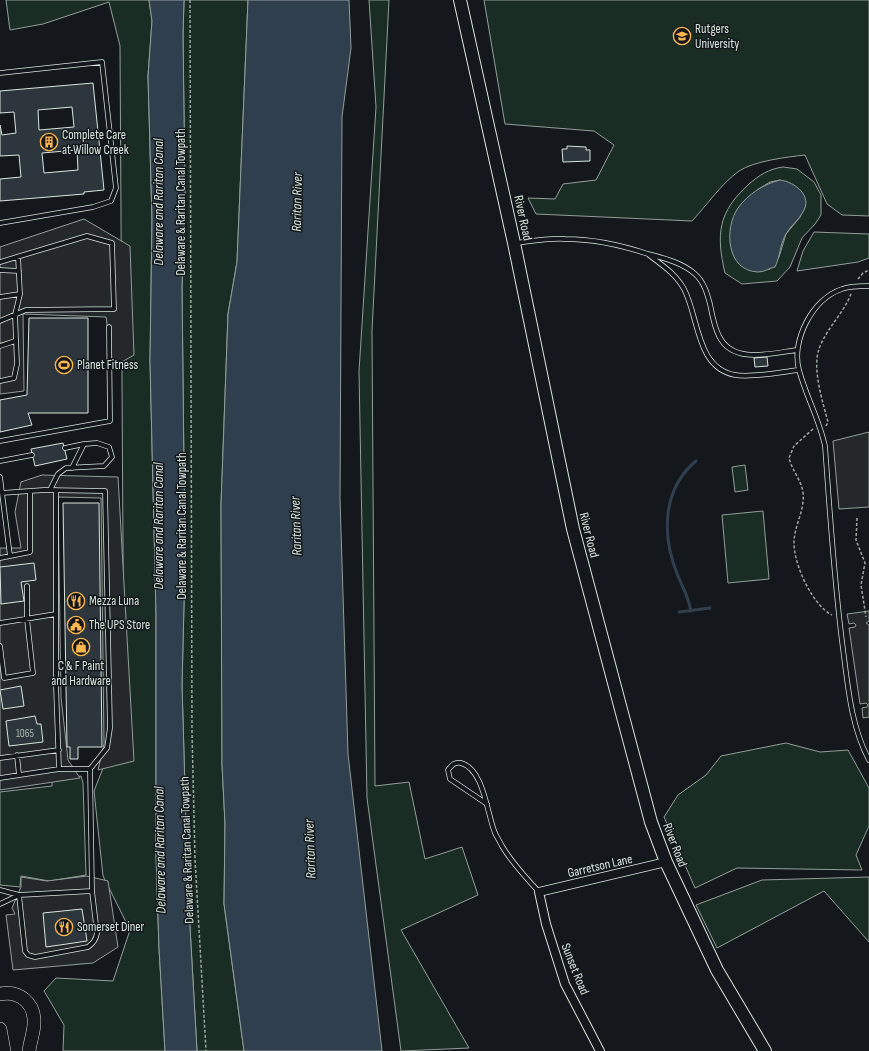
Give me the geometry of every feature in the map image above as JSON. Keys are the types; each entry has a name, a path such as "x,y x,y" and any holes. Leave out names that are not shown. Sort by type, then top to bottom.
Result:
{"main road":[{"name":"River Road","path":"460,0 514,243 572,529 652,822 666,862 717,970 765,1051"},
{"path":"0,994 15,993 26,1000 30,1006 34,1023 29,1051"},
{"path":"0,1029 4,1051"}],"street":[{"name":"Garretson Lane","path":"539,892 666,862"},
{"name":"Sunset Road","path":"539,892 546,924 565,984 600,1051"}],"lane":[{"path":"0,73 102,62 116,188 111,201 93,207 0,223"},
{"path":"0,262 87,236 112,242 114,309 26,310 0,321"},
{"path":"514,243 564,238 608,243 664,258 681,266 698,277 706,291 719,336 729,348 737,352 751,355 797,350"},
{"path":"647,253 675,276 683,287 694,313 702,346 715,365 723,371 737,375 799,370"},
{"path":"0,381 14,378 17,364 15,315 20,294 18,257"},
{"path":"0,270 19,271"},
{"path":"869,286 854,286 841,290 819,304 803,331 797,350 799,370 821,428 825,446 838,614 848,691 857,732 869,760"},
{"path":"0,297 20,294"},
{"path":"0,440 110,421 109,327"},
{"path":"0,346 15,341"},
{"path":"50,490 58,474 66,468 104,466 112,457 109,447 97,443 65,448"},
{"path":"72,468 84,444"},
{"path":"0,461 32,455"},
{"path":"0,477 10,556"},
{"path":"2,493 50,490 105,491 110,728 107,748 90,769 92,891 97,934 96,938 92,944 81,949 35,957 28,955 25,951 19,895"},
{"path":"56,490 56,614 59,769"},
{"path":"0,558 30,552 30,491"},
{"path":"0,646 4,678 32,673 27,618 27,586"},
{"path":"0,623 56,614"},
{"path":"0,758 59,750"},
{"path":"17,755 19,775"},
{"path":"487,804 450,779 448,770 452,764 457,762 464,764 471,769 482,787 487,804 495,832 503,847 512,861 539,892"},
{"path":"0,778 59,769 90,769"},
{"path":"0,890 19,895 92,891"},
{"path":"0,904 19,895"}],"path":[{"name":"Delaware & Raritan Canal Towpath","path":"190,0 192,732 195,859 206,1051"},
{"path":"838,614 828,613 816,602 811,594 796,553 794,542 801,517 803,493 791,465 791,452 807,433 814,429 826,426 828,422 818,374 818,351 847,304 854,286 860,276 869,270"},
{"path":"857,518 856,540 865,563 861,585 866,617"}],"green space":[{"path":"6,0 149,0 152,21 148,76 152,219 150,361 156,614 156,854 159,948 165,1051 63,1051 64,1025 44,991 56,978 113,981 130,930 103,876 94,791 124,715 120,46 109,2 43,24 10,30"},
{"path":"184,0 248,0 237,262 228,314 221,505 222,764 225,824 224,904 244,1051 197,1051 188,892 182,685 185,564 182,287 185,193"},
{"path":"369,0 389,0 372,331 375,786 409,782 425,859 462,847 478,895 401,930 469,1048 401,1051 367,798 359,371 376,107"},
{"path":"484,0 869,0 869,216 842,215 827,204 805,155 762,162 739,171 720,188 692,221 536,214 528,198 555,199 563,184 596,180 614,145 594,131 505,124"},
{"path":"783,167 797,169 814,182 821,195 821,215 802,238 790,267 777,281 742,284 725,273 720,236 725,215 730,205 748,185 760,175","holes":["780,180 801,216 786,234 779,257 769,270 757,190 770,182"]},
{"path":"814,232 869,234 869,258 858,262 797,271 803,251"},
{"path":"745,465 748,490 735,492 732,467"},
{"path":"763,511 769,579 728,583 722,515"},
{"path":"786,743 820,752 848,750 869,788 869,826 856,855 862,870 737,868 695,888 664,817 678,795 706,775 721,756"},
{"path":"81,776 83,783 86,875 49,881 21,876 20,887 0,885 0,792 52,786 52,778 56,781"},
{"path":"869,877 869,942 824,891 717,948 696,905 762,880"}],"shaded area":[{"path":"84,219 130,246 134,355 113,367 106,317 23,314 24,391 0,394 0,247"},
{"path":"869,432 869,507 839,509 833,441"},
{"path":"42,475 118,477 134,761 98,770 104,744 101,498 58,497 61,697 68,760 80,778 0,790 0,548 21,548 15,512 21,482"},
{"path":"869,611 869,621 866,623 869,625 869,717 863,718 862,708 867,707 868,705 866,703 860,704 849,628 855,627 856,625 854,623 849,624 847,614"},
{"path":"87,876 108,881 118,947 93,963 13,970 6,915 15,914 12,908 21,887 21,877 47,881"}],"water":[{"name":"Delaware and Raritan Canal","path":"149,0 184,0 185,193 182,287 185,564 182,685 188,892 197,1051 165,1051 159,948 156,854 156,614 150,361 152,219 148,76 152,21"},
{"name":"Raritan River","path":"248,0 349,0 351,48 342,117 340,499 348,754 382,1051 244,1051 224,904 225,824 222,764 221,505 228,314 237,262"},
{"path":"780,180 786,181 801,191 806,201 805,206 801,215 784,238 775,267 760,272 747,270 739,264 734,257 731,247 731,226 734,216 738,208 751,194 768,184"}],"building":[{"name":"Complete Care at Willow Creek","path":"93,83 104,190 84,192 84,194 0,201 0,179 21,177 19,155 0,156 0,125 2,135 16,133 14,112 0,113 0,91","holes":["72,107 74,127 39,130 38,110","77,150 78,170 44,173 42,153"]},
{"path":"567,146 586,147 586,150 590,150 590,161 563,162 562,149 567,149"},
{"path":"29,318 88,318 88,413 28,413 32,425 0,432 0,400 27,395"},
{"path":"767,357 768,366 755,367 754,358"},
{"path":"63,443 67,459 35,466 31,449"},
{"path":"63,503 99,503 102,747 78,747 78,759 70,759 70,747 67,747"},
{"path":"34,563 36,580 21,582 24,601 1,604 0,567"},
{"path":"21,686 24,706 3,709 0,690"},
{"path":"35,716 37,724 41,724 43,742 9,746 6,721"},
{"name":"Somerset Diner","path":"82,909 87,941 46,947 43,913"}],"waterway":[{"path":"691,611 673,561 667,531 668,515 676,486 696,461"},
{"path":"679,612 710,608"}],"place":[{"name":"Rutgers University","path":"682,36"},
{"name":"Complete Care at Willow Creek","path":"49,142"},
{"name":"Planet Fitness","path":"64,365"},
{"name":"Mezza Luna","path":"76,601"},
{"name":"The UPS Store","path":"76,625"},
{"name":"C & F Paint and Hardware","path":"81,647"},
{"name":"Somerset Diner","path":"64,927"}]}
